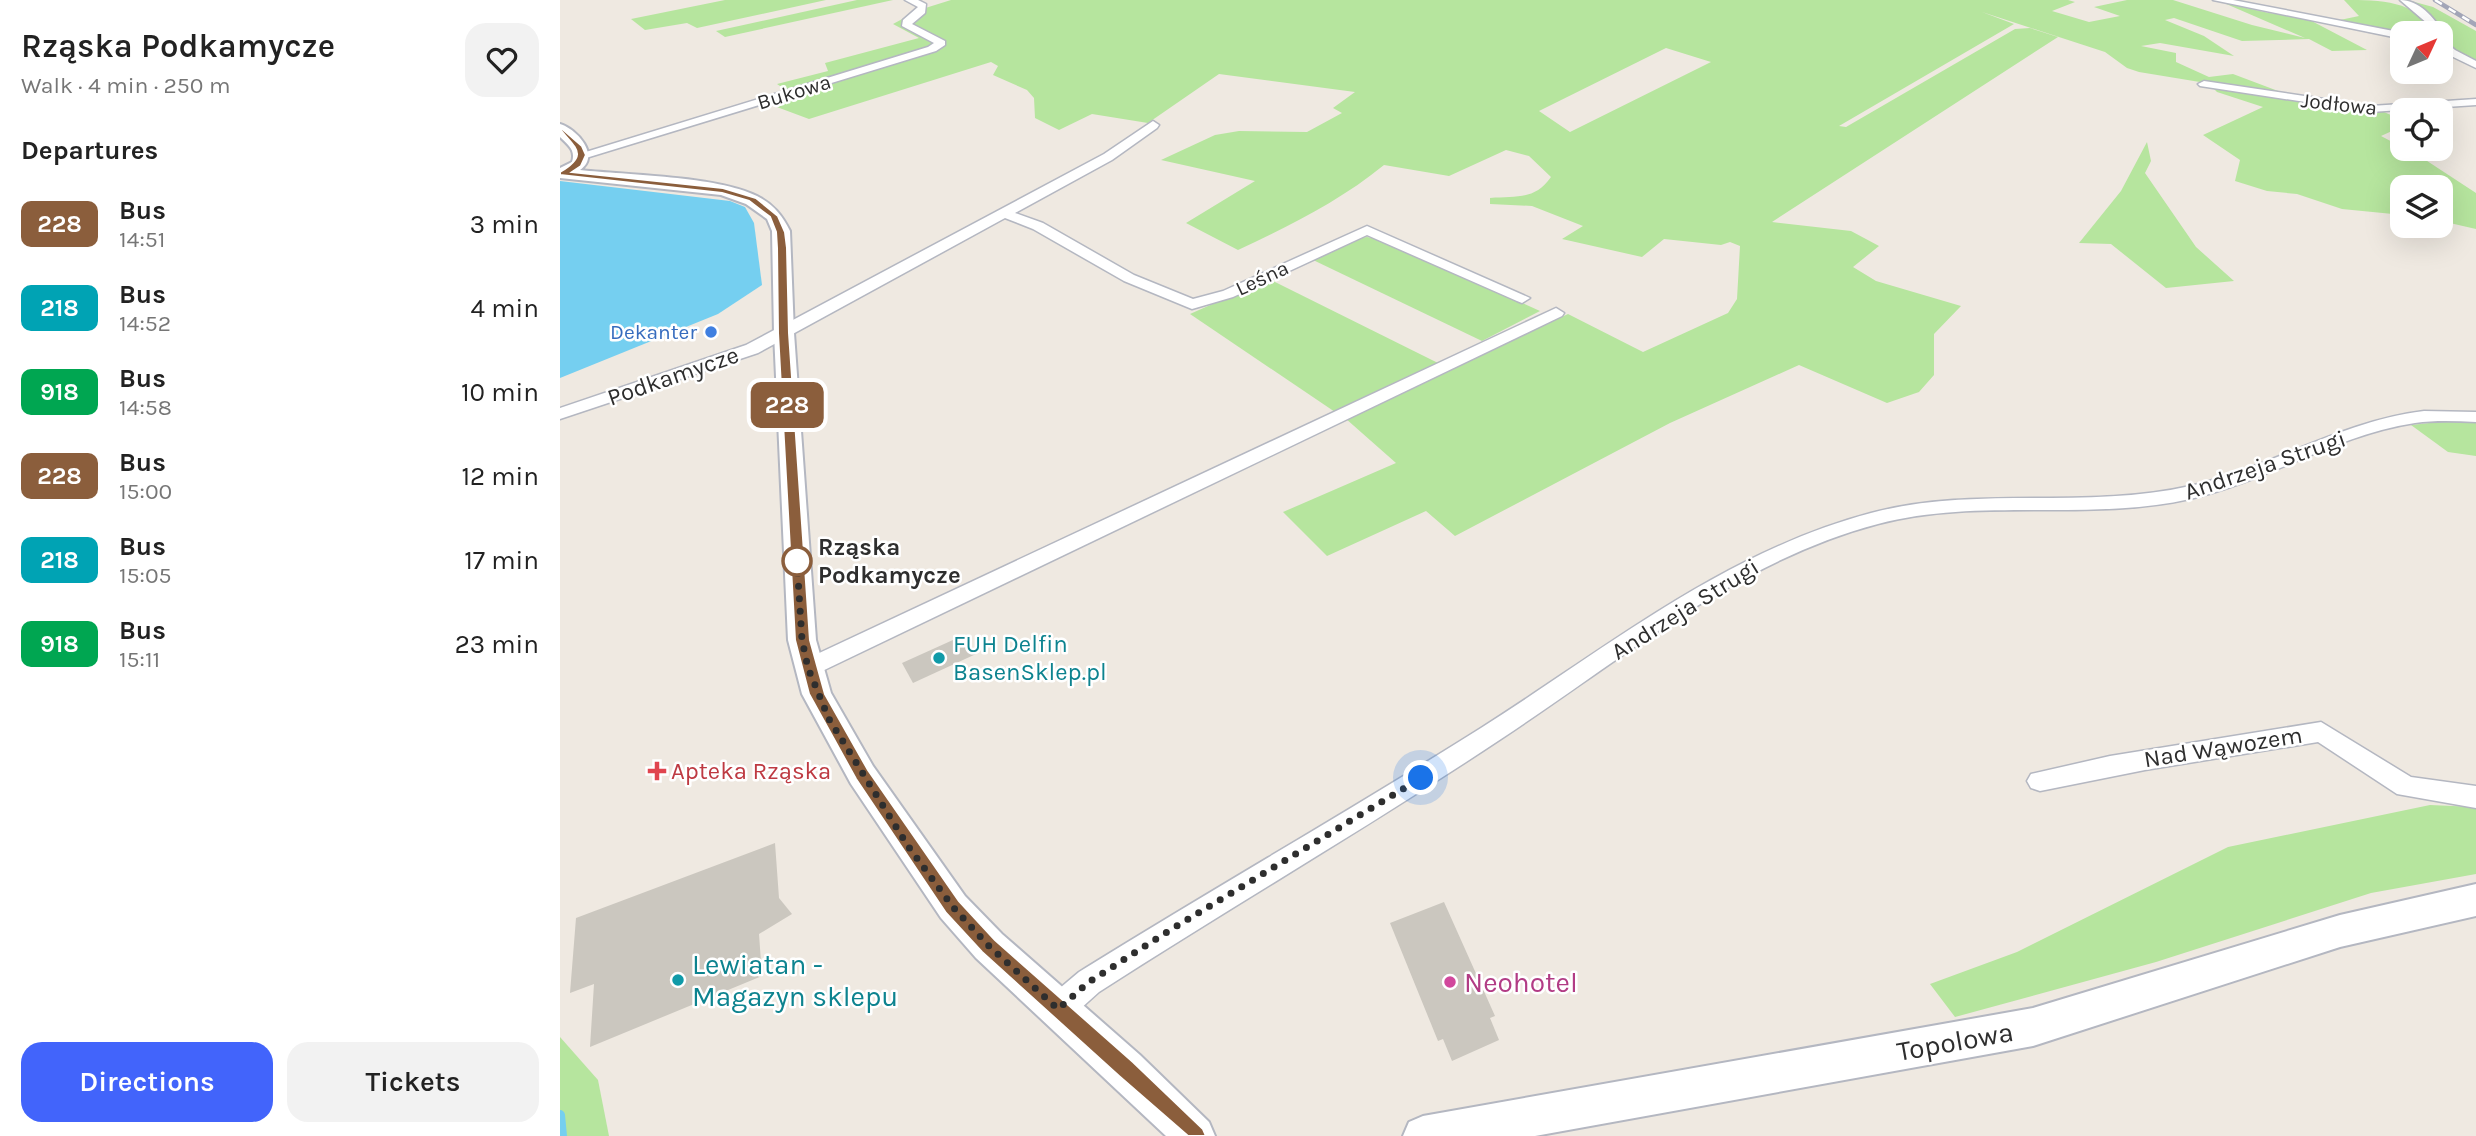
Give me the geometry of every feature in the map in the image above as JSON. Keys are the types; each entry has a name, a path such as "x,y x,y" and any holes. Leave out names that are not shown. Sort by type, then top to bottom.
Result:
{"street":[{"name":"Bukowa","path":"582,155 942,43 907,26 906,22 923,8 910,0"},
{"path":"2218,0 2390,33"},
{"path":"2405,0 2430,21"},
{"path":"2454,54 2476,65"},
{"name":"Jodłowa","path":"2204,84 2357,108 2386,109 2476,102"},
{"path":"784,333 1108,157 1153,125"},
{"path":"560,130 579,147 582,155 579,164 561,174"},
{"path":"561,174 723,190 752,200 769,210 781,232 784,333 802,640 808,668 829,719 925,870 971,928 1195,1136"},
{"name":"Leśna","path":"1003,213 1038,226 1051,236 1129,278 1192,304 1228,294 1367,230 1522,298"},
{"path":"808,668 1556,313"},
{"name":"Podkamycze","path":"560,414 752,349 784,333"},
{"name":"Andrzeja Strugi","path":"1058,1009 1089,982 1493,733 1697,597 1741,570 1814,536 1877,517 1930,507 2159,499 2224,483 2331,442 2408,418 2443,415 2476,417"},
{"name":"Nad Wąwozem","path":"2040,781 2114,764 2321,732 2406,787 2476,797"},
{"name":"Topolowa","path":"1423,1136 2033,1027 2340,931 2438,907 2476,901"}],"green space":[{"path":"725,0 826,0 697,28 687,23 645,30 631,19"},
{"path":"857,0 893,0 725,37 716,31"},
{"path":"951,0 2068,0 2075,2 2052,11 2089,22 2120,16 2094,7 2127,0 2173,0 2252,25 2305,38 2224,3 2304,17 2367,50 2332,51 2309,39 2242,41 2174,18 2165,20 2204,36 2234,56 2160,43 2141,46 2176,53 2176,62 2209,77 2233,74 2297,98 2139,72 2127,68 2105,52 1982,12 2014,24 1839,126 1846,127 2015,29 2030,28 2058,37 1772,222 1851,231 1879,246 1853,267 1876,281 1961,306 1934,334 1934,375 1919,392 1887,403 1799,365 1670,423 1455,536 1426,511 1327,556 1283,512 1396,463 1345,418 1568,314 1643,352 1728,313 1737,299 1740,246 1730,242 1721,245 1664,239 1642,257 1562,239 1583,226 1532,206 1490,204 1490,198 1517,197 1539,190 1551,177 1529,156 1506,150 1449,176 1384,165 1332,201 1238,250 1186,223 1255,181 1161,160 1215,135 1239,131 1307,132 1342,113 1333,108 1355,92 1219,74 1148,123 1092,114 1059,130 1035,118 1034,98 1027,90 993,75 998,66 991,62 809,119 761,101 786,90 777,84 828,71 825,63 919,38 893,24 919,10","holes":["1666,48 1711,62 1570,132 1539,111"]},
{"path":"2344,0 2396,4 2407,8 2425,21 2390,21 2390,32 2340,20 2359,16"},
{"path":"2411,1 2433,7 2476,31 2476,62 2454,49 2454,21 2435,21"},
{"path":"2213,88 2379,110 2390,115 2390,132 2381,136 2390,141 2390,161 2427,161 2448,175 2390,175 2390,214 2342,209 2297,194 2267,191 2235,181 2240,160 2203,135 2263,107 2217,92"},
{"path":"2147,142 2151,161 2145,173 2196,247 2234,281 2166,288 2111,244 2079,243 2121,191"},
{"path":"2453,178 2476,193 2476,229 2453,224"},
{"path":"1367,237 1388,241 1540,311 1482,341 1311,259 1353,239"},
{"path":"1269,279 1438,363 1338,414 1190,314"},
{"path":"2457,420 2476,421 2476,456 2448,452 2411,425"},
{"path":"2430,805 2476,807 2476,874 2371,893 2156,962 1955,1017 1930,984 2017,952 2228,847"},
{"path":"560,1037 598,1080 609,1136 560,1136"}],"water":[{"path":"560,181 730,201 745,207 754,223 762,285 718,314 560,378"}],"building":[{"name":"FUH Delfin BasenSklep.pl","path":"964,635 976,654 913,683 902,663"},
{"path":"775,843 779,898 792,914 759,934 762,976 590,1047 594,984 570,993 576,918"},
{"name":"Neohotel","path":"1444,902 1495,1016 1490,1018 1499,1040 1452,1061 1443,1039 1438,1041 1390,923"}],"waterway":[{"path":"560,1115 562,1136"}],"railway":[{"path":"2435,0 2476,25"}],"bus line":[{"name":"228","path":"560,129 579,147 582,155 579,164 563,174 723,190 752,200 769,210 778,222 782,248 787,397 802,640 817,694 862,775 916,858 953,907 989,946 1126,1069 1195,1136"}],"place":[{"name":"Dekanter","path":"711,332"},
{"name":"Rząska Podkamycze","path":"797,561"},
{"name":"FUH Delfin BasenSklep.pl","path":"939,658"},
{"name":"Apteka Rząska","path":"657,771"},
{"name":"Lewiatan - Magazyn sklepu","path":"678,980"},
{"name":"Neohotel","path":"1450,982"}],"route":[{"path":"797,561 802,640 808,668 829,719 908,846 953,907 989,946 1058,1009 1089,982 1167,932 1421,778"}]}
